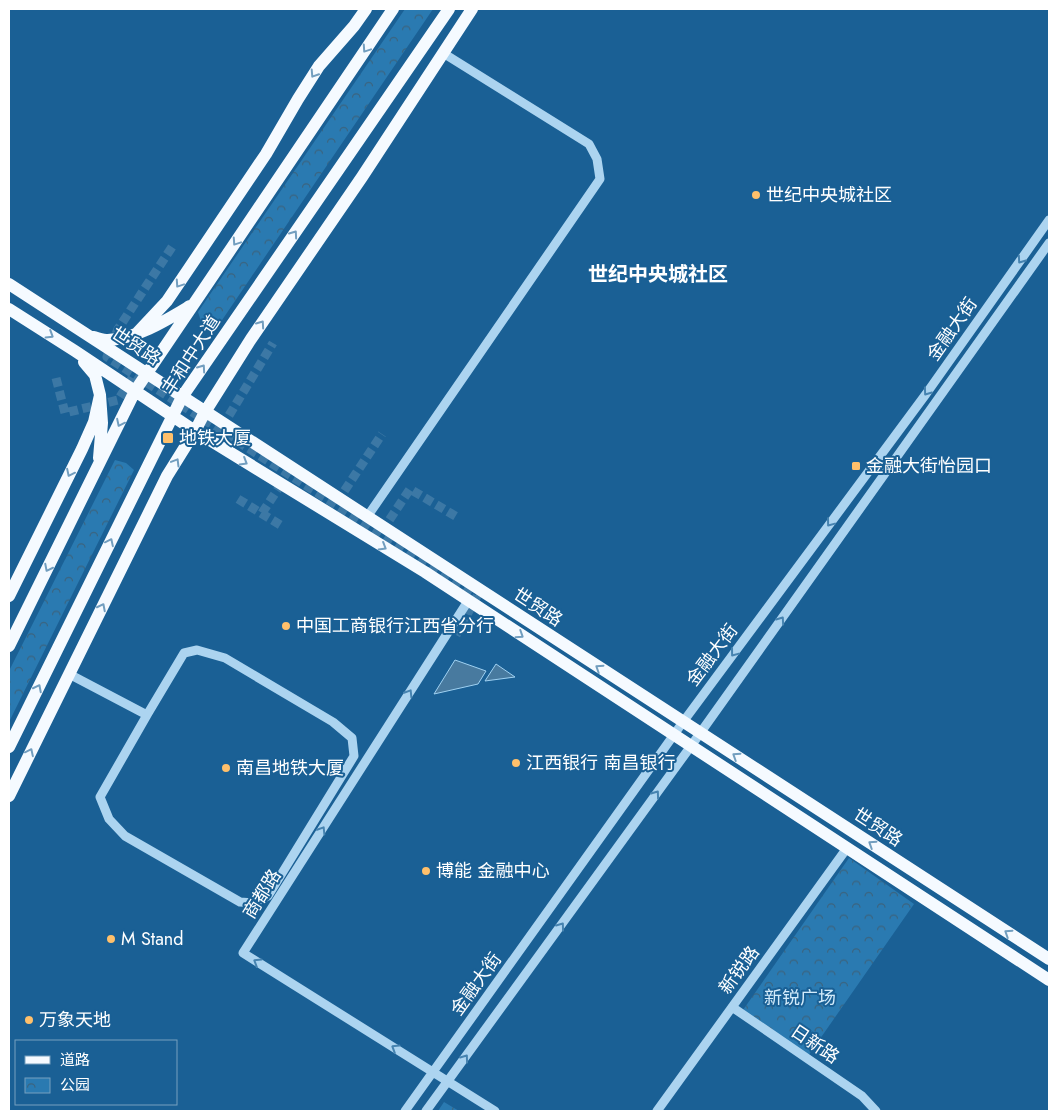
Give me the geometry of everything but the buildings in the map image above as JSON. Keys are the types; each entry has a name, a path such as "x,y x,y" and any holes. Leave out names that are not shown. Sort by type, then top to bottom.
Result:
{"main road":[{"path":"137,333 167,301 266,154 319,66 354,26 366,9"},
{"name":"丰和中大道","path":"9,646 135,391 393,9"},
{"name":"丰和中大道","path":"9,747 182,397 449,9"},
{"path":"9,796 167,476 251,339 362,177 472,9"},
{"name":"世贸路","path":"9,284 1049,959"},
{"path":"88,336 107,340 128,336 157,326 194,304"},
{"name":"世贸路","path":"9,309 172,417 424,572 1049,980"},
{"path":"75,351 95,375 100,395 102,423 99,466"},
{"path":"9,596 94,422 100,395"}],"street":[{"path":"367,517 600,179 597,159 589,144 443,53"},
{"name":"金融大街","path":"405,1111 683,722 926,394 1049,220"},
{"name":"金融大街","path":"426,1111 691,746 1049,242"},
{"name":"商都路","path":"468,601 243,953 495,1111"},
{"path":"197,650 225,658 333,722 352,738 354,756 268,896 254,903 240,902 125,836 109,819 100,797 147,715 184,653 197,650"},
{"path":"69,674 147,715"},
{"name":"新锐路","path":"657,1111 847,848"},
{"name":"日新路","path":"732,1007 862,1096 876,1111"}],"green space":[{"path":"405,9 433,9 218,326 213,327 201,321 198,312"},
{"path":"115,460 126,463 134,470 9,722 9,671"},
{"name":"新锐广场","path":"849,858 914,904 808,1056 743,1010"},
{"path":"444,1102 459,1111 438,1111"}],"shaded area":[{"path":"455,660 486,671 478,684 434,694"},
{"path":"496,664 515,677 485,681"}],"tunnel":[{"path":"172,247 118,329 107,357 477,596 456,635"},
{"path":"222,427 273,343"},
{"path":"56,378 65,413 118,400 134,375"},
{"path":"337,502 382,434"},
{"path":"262,513 284,480"},
{"path":"382,531 410,489 457,517"},
{"path":"238,499 282,526"}],"place":[{"name":"世纪中央城社区","path":"756,195"},
{"name":"地铁大厦","path":"168,438"},
{"name":"金融大街怡园口","path":"856,466"},
{"name":"中国工商银行江西省分行","path":"286,626"},
{"name":"江西银行 南昌银行","path":"516,763"},
{"name":"南昌地铁大厦","path":"226,768"},
{"name":"博能 金融中心","path":"426,871"},
{"name":"M Stand","path":"111,939"},
{"name":"万象天地","path":"29,1020"}],"district":[{"name":"世纪中央城社区","path":"658,274"}]}
